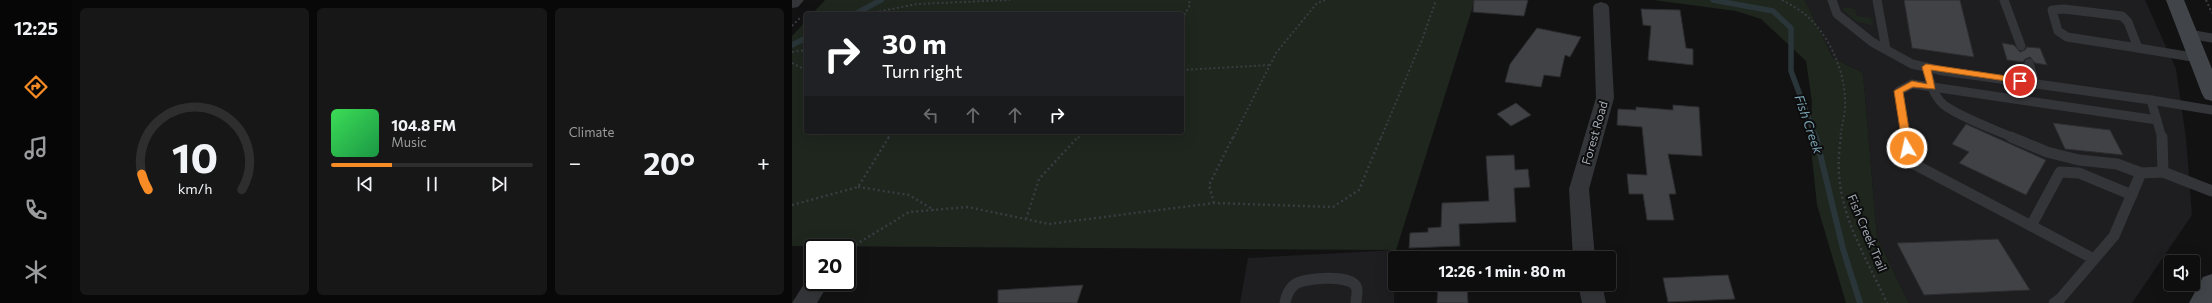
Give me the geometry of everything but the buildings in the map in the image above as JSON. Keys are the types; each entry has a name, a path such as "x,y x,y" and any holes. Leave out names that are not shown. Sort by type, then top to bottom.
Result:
{"main road":[{"path":"2175,0 2198,58 2210,83"},
{"path":"2202,303 2212,285"}],"street":[{"path":"792,3 795,0"},
{"name":"Forest Road","path":"1583,251 1579,189 1606,98 1601,7"},
{"path":"1591,291 1594,303"}],"lane":[{"path":"1832,0 1837,14 1872,42 1912,64 2212,110"},
{"path":"1877,0 1886,49"},
{"path":"2004,0 2021,46"},
{"path":"2138,48 2128,22 2122,16 2064,8 2052,10 2058,31 2067,37 2198,58"},
{"path":"2188,34 2212,38"},
{"path":"2029,63 2035,83"},
{"path":"1926,67 1932,87 1940,102 1965,116 2047,152 2079,160 2117,164 2141,173 2163,172 2212,191"},
{"path":"2094,259 1910,162 1899,91 1912,84 2157,120"},
{"path":"2151,100 2162,135 2163,172"},
{"path":"2031,226 2060,172 2079,173 2132,195"},
{"path":"2054,303 2060,299 2114,236 2141,173"},
{"path":"1285,303 1287,295 1293,286 1302,280 1346,278 1354,283 1357,288 1356,303"}],"path":[{"path":"870,12 903,4 1010,0"},
{"path":"1184,16 1190,5 1189,0"},
{"path":"1214,203 1209,185 1276,53 1317,3 1326,0"},
{"path":"856,244 909,212 968,207 1049,224 1214,203 1333,207 1360,190 1422,40 1436,0"},
{"name":"Fish Creek Trail","path":"1782,0 1808,16 1816,25 1839,68 1844,90 1845,106 1838,152 1840,190 1850,219 1887,303"},
{"path":"2206,0 2212,13"},
{"path":"792,52 804,50"},
{"path":"792,63 804,69"},
{"path":"1184,70 1270,65"},
{"path":"858,187 891,134"},
{"path":"1026,219 1039,179 1081,134"},
{"path":"792,204 858,187 909,195 935,210"}],"shaded area":[{"path":"825,0 1475,0 1396,250 856,246 856,239 804,239 804,246 792,246 792,36 804,23 804,134 1184,134 1184,12 814,12"},
{"path":"1653,0 1805,0 1833,58 1863,73 1877,237 1909,303 1846,303 1817,205 1810,139 1812,102 1806,61 1761,19 1736,11"},
{"path":"1805,0 2145,0 2176,69 2186,138 2192,215 2132,303 1909,303 1877,237 1863,73 1833,58"},
{"path":"1844,7 1855,9 1857,16 1871,18 1873,25 1857,22 1843,10"},
{"path":"1396,250 1388,251 1388,291 1394,291 1394,303 1240,303 1248,258"}],"waterway":[{"name":"Fish Creek","path":"859,12 881,0"},
{"name":"Fish Creek","path":"1713,0 1773,11 1791,28 1791,71 1816,138"},
{"name":"Fish Creek","path":"792,45 804,39"},
{"name":"Fish Creek","path":"1816,137 1843,249 1860,303"}],"route":[{"path":"1907,148 1899,91 1912,84 1932,87 1926,67 1943,71 2020,81"}]}
